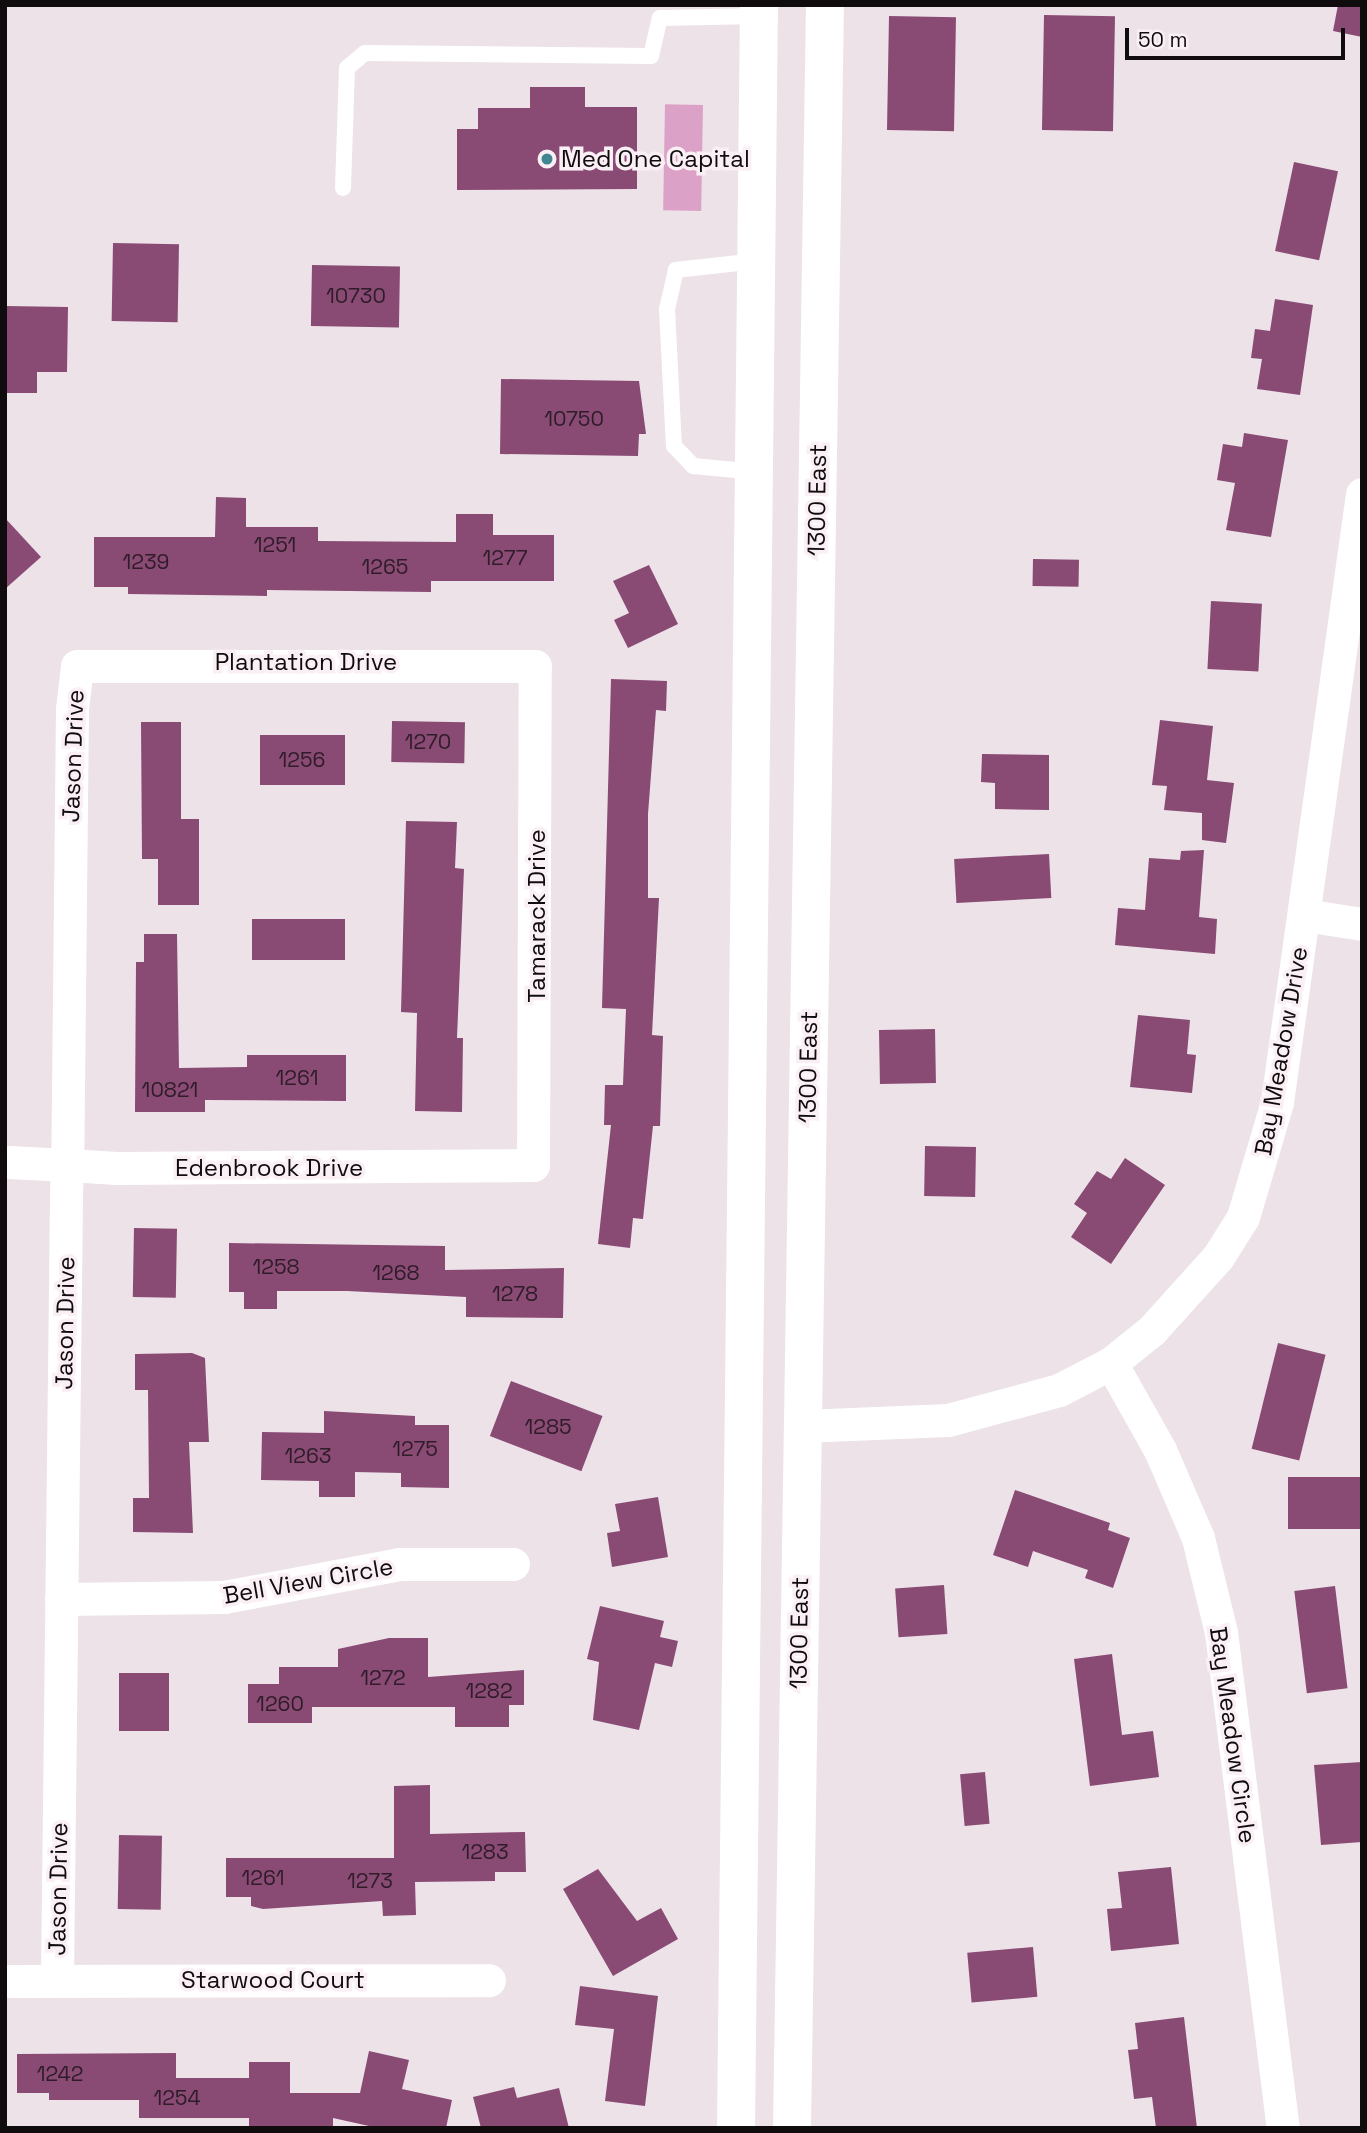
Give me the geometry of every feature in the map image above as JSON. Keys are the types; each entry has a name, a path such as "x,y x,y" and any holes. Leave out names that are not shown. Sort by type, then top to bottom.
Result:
{"main road":[{"name":"1300 East","path":"792,2128 824,5"},
{"path":"736,2128 758,472 759,11"},
{"path":"748,1128 765,1211 768,1397 780,1415 803,1426"}],"street":[{"name":"Bay Meadow Drive","path":"803,1426 948,1420 1059,1390 1111,1363 1187,1295 1243,1217 1277,1102 1362,494"},
{"name":"Plantation Drive","path":"77,666 535,666"},
{"name":"Jason Drive","path":"57,1980 67,1165 77,666"},
{"name":"Tamarack Drive","path":"533,1165 535,666"},
{"path":"1304,915 1362,923"},
{"name":"Edenbrook Drive","path":"5,1162 67,1165 533,1165"},
{"name":"Bay Meadow Circle","path":"1111,1363 1160,1450 1198,1538 1221,1632 1283,2128"},
{"name":"Bell View Circle","path":"61,1599 224,1597 400,1564 513,1564"},
{"name":"Starwood Court","path":"5,1981 489,1980"}],"lane":[{"path":"343,188 347,68 365,53 651,56 661,12 759,11"},
{"path":"758,261 676,270 667,309 674,446 693,466 758,472"}],"shaded area":[{"path":"665,104 703,105 701,211 663,210"}],"building":[{"path":"1338,5 1362,5 1362,37 1333,31"},
{"path":"1044,15 1115,16 1113,131 1042,130"},
{"path":"889,16 956,17 954,131 887,130"},
{"name":"Med One Capital","path":"530,87 585,87 585,107 637,107 637,189 457,190 457,129 478,129 478,108 530,108"},
{"path":"1294,162 1338,171 1319,260 1275,251"},
{"path":"113,243 179,244 178,322 112,321"},
{"path":"312,265 400,267 399,328 311,326"},
{"path":"1275,299 1313,305 1300,395 1257,389 1262,359 1251,358 1255,329 1270,331"},
{"path":"5,306 68,307 67,372 37,372 37,393 5,393"},
{"path":"501,379 639,381 646,434 639,434 638,456 500,454"},
{"path":"1244,433 1288,440 1271,537 1226,530 1235,483 1217,480 1223,444 1242,447"},
{"path":"216,497 246,498 246,527 318,527 318,541 456,542 456,514 493,514 493,535 554,535 554,581 431,581 431,592 267,590 267,596 128,594 128,587 94,587 94,537 215,537"},
{"path":"5,518 41,557 5,589"},
{"path":"1033,559 1079,560 1079,587 1033,586"},
{"path":"649,565 678,624 628,648 614,620 629,613 613,581"},
{"path":"1211,601 1262,604 1258,672 1207,669"},
{"path":"611,679 667,681 666,711 656,710 648,814 648,898 659,898 652,1035 663,1036 660,1126 653,1126 643,1219 633,1218 630,1248 598,1244 611,1125 604,1125 605,1085 623,1085 626,1009 602,1008"},
{"path":"1160,720 1213,726 1207,780 1234,783 1226,843 1202,840 1202,813 1164,810 1167,786 1152,785"},
{"path":"392,721 465,722 464,763 391,762"},
{"path":"141,722 181,722 181,819 199,819 199,905 158,905 158,859 142,859"},
{"path":"260,735 345,735 345,785 260,785"},
{"path":"982,754 1049,755 1049,810 995,809 995,783 981,782"},
{"path":"406,821 457,822 455,868 464,869 457,1038 463,1038 462,1112 415,1111 417,1013 401,1012"},
{"path":"1204,850 1199,917 1217,919 1215,954 1115,945 1118,908 1145,910 1149,858 1180,860 1181,851"},
{"path":"1049,854 1051,898 956,903 954,859"},
{"path":"252,919 345,919 345,960 252,960"},
{"path":"144,934 177,934 179,1068 247,1067 247,1055 346,1055 346,1101 205,1100 205,1112 135,1112 136,962 144,962"},
{"path":"1138,1015 1190,1020 1187,1054 1196,1055 1192,1093 1130,1087"},
{"path":"935,1029 936,1083 880,1084 879,1030"},
{"path":"925,1146 976,1147 975,1197 924,1196"},
{"path":"1125,1158 1165,1185 1111,1264 1071,1237 1087,1213 1074,1204 1097,1171 1111,1179"},
{"path":"134,1228 177,1229 176,1298 133,1297"},
{"path":"229,1243 445,1246 445,1270 564,1268 563,1318 466,1317 466,1297 347,1291 277,1291 277,1309 244,1309 244,1292 229,1292"},
{"path":"1278,1343 1326,1355 1299,1461 1252,1449"},
{"path":"192,1353 205,1358 209,1442 189,1442 193,1533 133,1532 133,1498 149,1498 148,1390 135,1390 135,1354"},
{"path":"511,1381 602,1416 581,1471 490,1436"},
{"path":"324,1411 415,1416 415,1425 449,1425 449,1488 401,1487 401,1473 355,1472 355,1497 319,1497 319,1481 261,1480 262,1432 324,1433"},
{"path":"1288,1477 1362,1477 1362,1529 1288,1529"},
{"path":"1015,1490 1110,1523 1108,1530 1130,1538 1113,1588 1085,1578 1088,1570 1033,1551 1028,1567 993,1555"},
{"path":"658,1497 668,1557 612,1567 607,1533 620,1531 615,1504"},
{"path":"944,1585 947,1634 899,1637 895,1588"},
{"path":"1335,1586 1348,1688 1307,1693 1294,1591"},
{"path":"600,1606 664,1621 660,1637 678,1641 672,1667 655,1663 639,1730 593,1720 599,1662 587,1659"},
{"path":"389,1638 428,1638 428,1677 524,1670 524,1705 509,1705 509,1727 455,1727 455,1707 312,1707 312,1723 248,1723 248,1684 279,1684 279,1667 338,1667 338,1649"},
{"path":"1112,1654 1122,1735 1153,1731 1159,1777 1090,1786 1074,1659"},
{"path":"119,1673 169,1673 169,1731 119,1731"},
{"path":"1362,1762 1362,1842 1321,1845 1314,1765"},
{"path":"985,1772 990,1824 965,1826 960,1774"},
{"path":"430,1785 430,1834 525,1832 526,1872 495,1872 495,1881 415,1882 416,1915 383,1916 382,1901 263,1909 251,1906 251,1897 226,1897 226,1858 394,1858 394,1786"},
{"path":"119,1835 162,1836 161,1910 118,1909"},
{"path":"1171,1867 1179,1944 1111,1951 1107,1909 1122,1908 1118,1872"},
{"path":"598,1869 637,1921 661,1908 678,1939 613,1976 563,1889"},
{"path":"1033,1947 1037,1997 972,2003 967,1953"},
{"path":"580,1986 658,1996 645,2106 605,2101 614,2029 575,2025"},
{"path":"1184,2017 1197,2128 1156,2128 1152,2097 1134,2099 1128,2050 1138,2049 1135,2023"},
{"path":"369,2051 409,2060 402,2089 452,2100 446,2128 378,2128 333,2118 333,2128 249,2128 249,2118 139,2118 139,2100 49,2100 49,2093 17,2093 17,2054 176,2053 176,2078 249,2078 249,2062 290,2062 290,2093 360,2093"},
{"path":"514,2087 517,2098 559,2088 569,2128 481,2128 473,2097"}],"place":[{"name":"Med One Capital","path":"547,159"}]}
